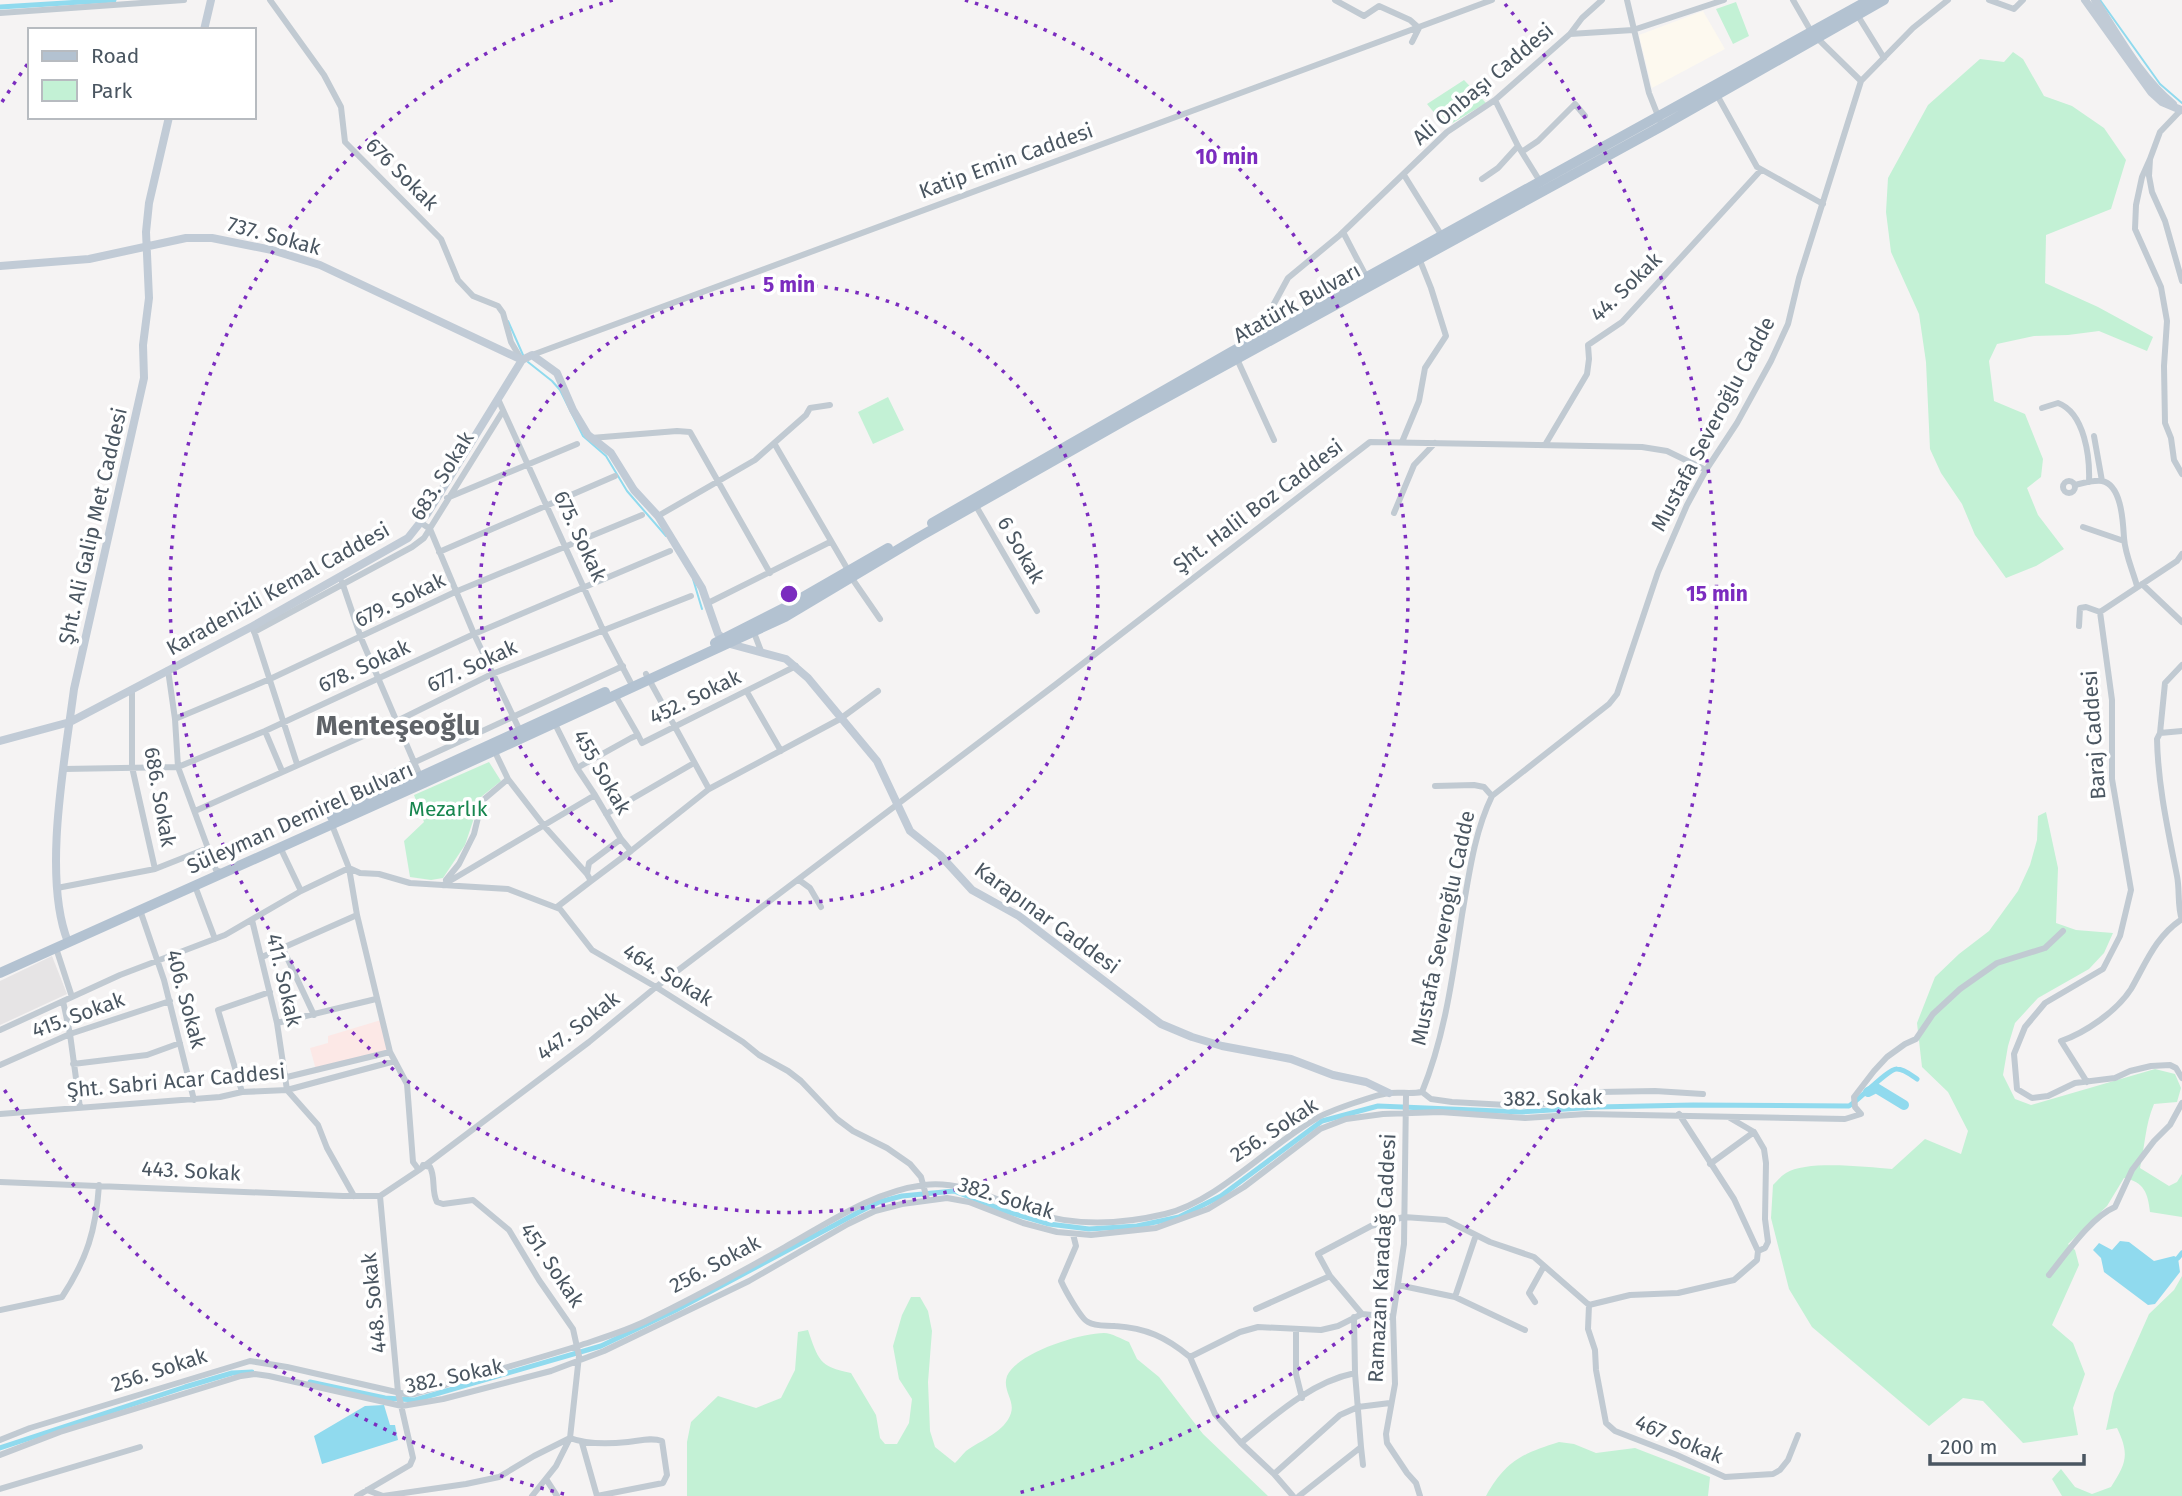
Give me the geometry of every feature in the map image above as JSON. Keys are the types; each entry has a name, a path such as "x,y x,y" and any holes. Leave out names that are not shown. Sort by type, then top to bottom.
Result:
{"main road":[{"name":"Atatürk Bulvarı","path":"727,641 785,617 850,574 1442,236 1717,95 1869,0"},
{"name":"Atatürk Bulvarı","path":"850,574 1237,359 1272,335 1419,258 1815,35 1858,16 1884,0"},
{"name":"Süleyman Demirel Bulvarı","path":"0,967 195,886 420,776 727,641"},
{"name":"Süleyman Demirel Bulvarı","path":"0,974 56,948 67,939 332,825 494,750 521,733 554,722 615,695 632,684"}],"street":[{"path":"0,12 184,0"},
{"path":"204,28 211,0"},
{"name":"676 Sokak","path":"270,0 324,75 341,107 345,142 441,239 458,280 473,296 498,306 503,313 511,342 526,358"},
{"path":"1335,0 1364,16 1379,6 1410,20 1419,27 1412,42"},
{"name":"Katip Emin Caddesi","path":"526,358 1492,0"},
{"path":"1570,34 1582,18 1602,0"},
{"path":"1627,0 1649,93 1660,122"},
{"name":"Ali Onbaşı Caddesi","path":"1272,335 1268,324 1269,313 1287,278 1343,232 1447,132 1495,100 1570,34 1633,30 1724,0"},
{"path":"1793,0 1815,35 1861,81 1913,28 1948,0"},
{"path":"1989,0 2014,9 2023,0"},
{"path":"2085,0 2151,92 2171,108 2181,110"},
{"path":"2095,0 2156,89 2181,110"},
{"path":"1858,16 1884,58"},
{"name":"Mustafa Severoğlu Cadde","path":"1422,1092 1438,1045 1472,858 1483,815 1492,796 1609,704 1617,694 1658,572 1687,505 1737,423 1788,324 1799,278 1861,81"},
{"path":"1717,95 1757,167 1823,204"},
{"path":"1495,100 1541,183"},
{"path":"1482,179 1521,148 1538,141 1575,104 1585,116"},
{"path":"2181,110 2160,132 2142,177 2137,195 2135,229 2161,286 2166,321 2165,423 2171,438 2174,460 2182,474"},
{"name":"Şht. Ali Galip Met Caddesi","path":"67,939 56,870 64,769 74,689 144,378 149,298 146,232 149,203 169,119"},
{"path":"2150,159 2152,192 2165,221 2182,281"},
{"name":"44. Sokak","path":"1545,445 1587,374 1588,345 1622,322 1761,170"},
{"path":"1404,176 1442,236"},
{"path":"1343,232 1367,278"},
{"name":"737. Sokak","path":"0,266 89,259 199,237 272,250 320,265 557,373 573,410 591,438 611,453 634,490 659,516 691,568 708,603 718,634 727,641"},
{"path":"1402,442 1419,401 1424,368 1446,336 1419,258"},
{"name":"Karadenizli Kemal Caddesi","path":"0,741 70,722 253,629 341,580 408,538 526,358"},
{"path":"1237,359 1274,440"},
{"name":"675. Sokak","path":"498,399 603,629 632,684"},
{"path":"2042,408 2058,404 2076,416 2090,461 2089,482"},
{"path":"659,516 755,460 806,415 810,408 830,405"},
{"name":"683. Sokak","path":"341,580 412,547 424,538 503,411"},
{"path":"591,438 690,432 770,573"},
{"path":"2094,436 2102,481"},
{"name":"Şht. Halil Boz Caddesi","path":"896,806 1370,442 1642,447 1667,451 1706,470"},
{"path":"774,443 830,542 880,619"},
{"path":"1394,513 1414,465 1435,443"},
{"path":"447,498 577,444"},
{"path":"439,552 615,476"},
{"path":"2075,485 2102,481 2109,484 2123,510 2124,541 2140,585 2182,622"},
{"name":"6 Sokak","path":"976,506 1037,611"},
{"name":"679. Sokak","path":"175,719 361,638 455,592 642,515"},
{"path":"420,522 430,529 455,592 521,733"},
{"path":"2083,527 2124,541"},
{"path":"708,603 830,542"},
{"name":"678. Sokak","path":"64,769 178,767 265,731 474,634 670,551"},
{"path":"2079,626 2080,608 2086,607 2100,612 2177,561 2182,554"},
{"path":"341,580 377,679 420,776"},
{"name":"677. Sokak","path":"195,811 397,721 492,674 691,596"},
{"name":"Baraj Caddesi","path":"2087,1082 2075,1083 2048,1096 2032,1098 2017,1089 2014,1054 2025,1027 2045,1003 2103,969 2113,952 2131,890 2112,779 2112,700 2100,612"},
{"path":"753,628 761,651"},
{"path":"253,629 297,764"},
{"name":"Karapınar Caddesi","path":"727,641 786,659 796,666 877,761 910,831 940,855 972,890 1020,916 1161,1024 1222,1046 1291,1059 1333,1075 1366,1082 1389,1093"},
{"path":"2182,665 2165,683 2160,733 2157,739 2164,816 2178,879 2177,894 2182,919 2169,928 2157,942 2117,1006 2100,1020 2061,1041 2087,1082 2151,1066 2170,1065 2176,1068 2182,1078"},
{"path":"366,801 361,787 623,666"},
{"name":"452. Sokak","path":"577,768 638,735 642,743 675,728 796,666"},
{"path":"168,670 178,767 219,872"},
{"path":"647,677 709,789"},
{"name":"686. Sokak","path":"132,689 132,767 155,869"},
{"path":"349,868 360,873 379,874 410,883 508,890 557,907 589,878 631,851 709,789 840,719 878,691"},
{"path":"747,692 781,751"},
{"path":"615,695 638,735"},
{"name":"455 Sokak","path":"554,722 577,768 631,851"},
{"path":"265,731 282,771"},
{"path":"2160,733 2182,731"},
{"path":"494,750 508,779 589,878"},
{"path":"607,814 694,763"},
{"path":"443,885 474,834 482,801 508,779"},
{"path":"1435,786 1474,785 1484,787 1492,796"},
{"path":"443,885 595,795"},
{"name":"447. Sokak","path":"380,1196 589,1042 656,986 896,806"},
{"path":"332,825 349,868 357,915 390,1052 407,1084 413,1162 421,1168"},
{"path":"589,878 589,863 621,839"},
{"path":"280,847 301,891"},
{"path":"57,888 155,869 208,848"},
{"path":"0,1030 158,959 215,939 301,891 349,868"},
{"path":"799,880 810,888 821,907"},
{"path":"195,886 215,939"},
{"name":"464. Sokak","path":"557,907 592,950 656,986 788,1072 801,1081 837,1119 853,1131 887,1147 910,1164 924,1187 927,1199"},
{"name":"406. Sokak","path":"140,910 170,1001 194,1100"},
{"path":"262,957 357,915"},
{"name":"411. Sokak","path":"252,920 277,1023 287,1090"},
{"name":"382. Sokak","path":"0,1455 60,1432 241,1376 255,1374 402,1405 418,1405 551,1371 579,1353 604,1351 749,1281 875,1211 927,1199 947,1198 969,1202 1023,1223 1073,1234 1091,1235 1156,1228 1208,1209 1244,1187 1320,1129 1346,1119 1406,1112 1525,1118 1573,1114 1679,1114 1845,1119 1861,1114 1854,1107 1854,1098 1887,1057 1916,1039 1933,1014 1960,989 1997,963 2045,948 2063,931"},
{"path":"56,948 72,997"},
{"path":"283,949 314,1016"},
{"path":"242,1092 218,1010 270,992"},
{"path":"277,1023 376,999"},
{"path":"63,1001 80,1108"},
{"name":"415. Sokak","path":"0,1065 70,1034 170,1001"},
{"path":"73,1064 147,1055 180,1043"},
{"path":"287,1077 390,1052"},
{"name":"Şht. Sabri Acar Caddesi","path":"0,1114 194,1100 242,1092 287,1090 395,1061"},
{"path":"287,1090 318,1125 327,1148 355,1196"},
{"path":"1422,1092 1432,1099 1452,1102 1525,1106 1570,1102 1600,1092 1703,1094"},
{"name":"256. Sokak","path":"0,1440 30,1428 250,1361 414,1394 579,1353 648,1320 848,1210 871,1200 924,1187 950,1185 971,1189 1038,1214 1069,1221 1107,1223 1166,1214 1190,1205 1225,1184 1319,1117 1389,1093 1406,1098 1422,1092"},
{"name":"Ramazan Karadağ Caddesi","path":"1406,1098 1404,1244 1393,1317 1395,1384 1386,1434 1387,1443 1416,1483 1420,1496"},
{"path":"2049,1275 2097,1220 2115,1207 2132,1170 2170,1125 2182,1103"},
{"path":"1362,1314 1330,1276 1318,1254 1371,1226 1404,1217 1446,1220 1476,1235 1534,1257 1589,1305 1630,1295 1678,1293 1734,1280 1757,1260 1758,1251 1734,1199 1679,1114"},
{"path":"1729,1116 1754,1132 1764,1149 1768,1242 1765,1248 1758,1251"},
{"path":"1710,1164 1754,1132"},
{"name":"451. Sokak","path":"421,1168 430,1167 433,1173 434,1197 437,1202 443,1204 473,1200 509,1230 573,1329 579,1353"},
{"name":"443. Sokak","path":"0,1182 380,1196"},
{"path":"0,1310 62,1297 79,1271 89,1247 97,1215 99,1185"},
{"name":"448. Sokak","path":"368,1490 410,1465 413,1458 399,1393 380,1196"},
{"path":"1073,1234 1076,1246 1061,1281 1085,1321 1095,1325 1137,1327 1156,1332 1190,1357 1216,1414 1293,1496"},
{"path":"1455,1297 1476,1235"},
{"path":"1535,1302 1530,1293 1531,1287 1544,1266"},
{"path":"1256,1309 1330,1276"},
{"path":"1398,1285 1455,1297 1525,1331"},
{"name":"467 Sokak","path":"1589,1305 1588,1329 1595,1350 1606,1423 1615,1431 1726,1477 1773,1474 1788,1460 1798,1435"},
{"path":"1190,1357 1240,1332 1258,1327 1329,1329 1362,1314 1393,1317"},
{"path":"1354,1317 1355,1373 1363,1465"},
{"path":"1296,1330 1296,1374 1302,1398"},
{"path":"532,1496 563,1455 570,1438 579,1353"},
{"path":"1241,1443 1321,1383 1355,1373"},
{"path":"1274,1474 1340,1415 1358,1407 1390,1403"},
{"path":"357,1496 368,1490 383,1496 499,1477 570,1438 582,1443 628,1442 656,1438 662,1441 666,1480 636,1492 597,1496 582,1443"},
{"path":"0,1489 140,1447"},
{"path":"1299,1496 1361,1447"},
{"path":"546,1479 558,1496"}],"shaded area":[{"path":"1703,11 1725,49 1652,88 1639,35"},
{"path":"52,956 67,994 0,1025 0,981"},
{"path":"381,1020 390,1052 316,1070 310,1048 328,1043 328,1036"}],"green space":[{"path":"1736,2 1749,36 1733,44 1716,9"},
{"path":"2013,52 2023,59 2044,96 2072,106 2104,128 2126,160 2111,209 2046,235 2045,283 2098,307 2153,337 2147,351 2099,331 2034,336 1997,344 1989,361 1994,401 2025,414 2043,459 2041,477 2027,488 2038,515 2064,549 2036,566 2006,578 1975,535 1962,504 1941,473 1930,449 1926,362 1919,314 1891,252 1886,212 1888,178 1928,105 1980,59 2004,62"},
{"path":"1464,80 1486,103 1446,127 1427,104"},
{"path":"888,397 904,430 873,444 858,412"},
{"name":"Mezarlık","path":"489,762 501,781 481,797 465,845 443,878 431,880 410,877 404,841 424,822 414,795"},
{"path":"2046,812 2058,868 2056,923 2076,930 2113,933 2104,953 2089,969 2038,998 2015,1023 2003,1075 2015,1099 2031,1105 2155,1069 2175,1074 2181,1088 2177,1102 2154,1104 2140,1168 2169,1186 2177,1182 2182,1174 2182,1217 2150,1212 2144,1189 2136,1182 2124,1178 2107,1206 2068,1244 2075,1250 2079,1265 2052,1325 2073,1343 2085,1374 2073,1408 2078,1435 2023,1443 1983,1401 1963,1398 1929,1426 1812,1327 1789,1289 1771,1218 1773,1185 1784,1174 1795,1169 1837,1165 1892,1169 1925,1139 1961,1154 1968,1131 1948,1092 1922,1067 1917,1023 1935,977 1989,931 2018,891 2030,865 2037,840 2038,816"},
{"path":"2182,1276 2182,1496 2062,1496 2052,1479 2061,1469 2075,1487 2092,1494 2111,1487 2120,1471 2124,1459 2124,1445 2117,1428 2106,1430 2114,1393 2149,1314 2174,1290"},
{"path":"911,1297 920,1297 928,1311 932,1331 928,1382 930,1431 935,1447 955,1463 966,1451 998,1430 1008,1420 1012,1408 1006,1381 1013,1368 1050,1346 1080,1336 1107,1333 1129,1342 1137,1359 1159,1377 1203,1434 1268,1496 687,1496 687,1442 691,1422 718,1396 756,1408 781,1398 795,1370 798,1332 808,1330 818,1355 826,1364 851,1373 876,1415 880,1438 885,1444 897,1444 909,1423 912,1399 899,1379 893,1346 902,1315"},
{"path":"1559,1442 1574,1444 1596,1453 1635,1448 1710,1477 1708,1496 1486,1496 1500,1474 1516,1460"}],"water":[{"path":"2120,1241 2129,1242 2154,1261 2174,1256 2178,1258 2180,1272 2155,1304 2148,1305 2104,1272 2101,1258 2093,1250 2099,1243 2112,1250"},
{"path":"384,1405 390,1425 395,1425 398,1440 322,1464 314,1436 365,1406"}],"waterway":[{"path":"0,7 114,0"},
{"path":"2100,0 2160,84 2182,103"},
{"path":"508,321 523,355"},
{"path":"528,362 560,390 583,436 606,456 627,491 666,536"},
{"path":"693,579 702,609"},
{"path":"310,1382 385,1398 415,1400 601,1346 676,1310 879,1202 902,1196 954,1191 1008,1212 1049,1224 1089,1229 1137,1226 1179,1217 1221,1196 1322,1121 1378,1106 1522,1112 1693,1105 1849,1106 1893,1070 1902,1070 1917,1079"},
{"path":"1868,1092 1876,1088 1904,1105"},
{"path":"2178,1258 2182,1253"},
{"path":"0,1448 185,1387 232,1373 252,1372"}],"district":[{"name":"Menteşeoğlu","path":"398,725"}]}
